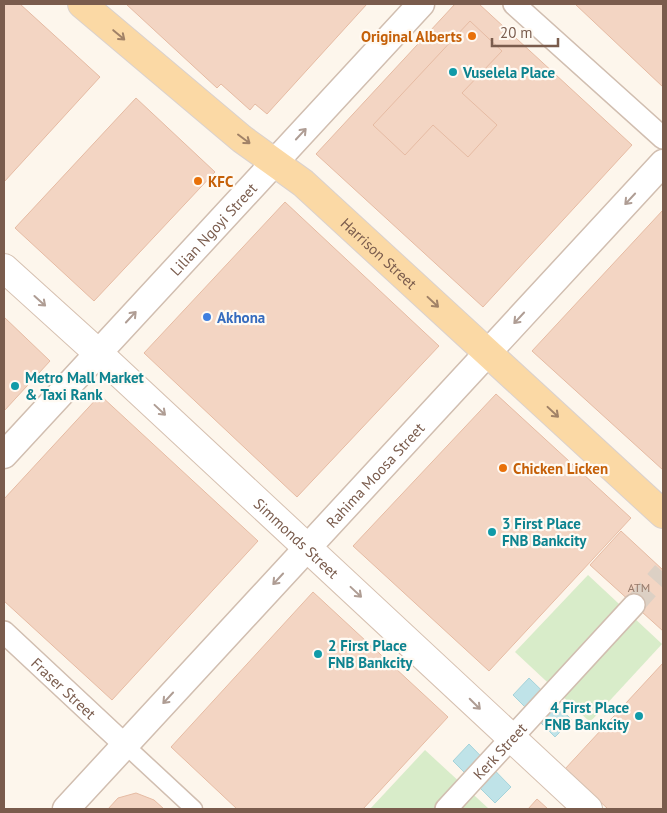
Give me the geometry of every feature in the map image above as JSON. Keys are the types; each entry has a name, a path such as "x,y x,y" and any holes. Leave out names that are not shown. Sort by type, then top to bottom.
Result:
{"main road":[{"name":"Harrison Street","path":"82,4 242,138 303,183 663,514"},
{"name":"Simmonds Street","path":"4,268 308,547 512,740 588,809"}],"street":[{"name":"Lilian Ngoyi Street","path":"4,455 421,4"},
{"path":"514,4 663,138"},
{"name":"Rahima Moosa Street","path":"66,809 663,164"},
{"name":"Kerk Street","path":"446,809 512,740 634,605"},
{"name":"Fraser Street","path":"4,632 125,745"},
{"path":"125,745 194,809"}],"green space":[{"path":"588,575 662,644 590,722 515,652"},
{"path":"425,750 489,809 370,809"}],"water":[{"path":"529,678 572,720 555,737 513,695"},
{"path":"469,744 511,787 495,803 453,761"}],"building":[{"path":"4,4 20,4 100,77 4,182"},
{"path":"126,4 367,4 267,114 255,104 250,110 221,84 217,88"},
{"path":"455,4 479,4 632,145 483,307 316,154"},
{"path":"575,4 663,4 663,87"},
{"name":"Vuselela Place","path":"470,21 502,51 462,93 497,125 468,157 433,125 405,155 373,125"},
{"path":"136,98 215,172 94,301 15,228"},
{"path":"285,202 439,346 297,497 144,353"},
{"path":"663,210 663,470 532,351"},
{"name":"Metro Mall Market & Taxi Rank","path":"4,317 50,361 4,411"},
{"name":"3 First Place FNB Bankcity","path":"496,394 631,518 489,671 353,546"},
{"path":"100,395 258,541 112,700 4,601 4,499"},
{"name":"3 First Place FNB Bankcity","path":"621,531 663,570 663,631 590,565"},
{"name":"2 First Place FNB Bankcity","path":"313,592 448,717 363,809 237,809 171,747"},
{"name":"4 First Place FNB Bankcity","path":"663,663 663,809 608,809 565,769"},
{"path":"136,793 154,800 164,809 108,809 118,798"},
{"path":"537,799 548,809 528,809"}],"tunnel":[{"path":"634,605 663,572"}],"place":[{"name":"Original Alberts","path":"472,36"},
{"name":"Vuselela Place","path":"453,72"},
{"name":"KFC","path":"198,181"},
{"name":"Akhona","path":"207,317"},
{"name":"Metro Mall Market & Taxi Rank","path":"15,386"},
{"name":"Chicken Licken","path":"503,468"},
{"name":"3 First Place FNB Bankcity","path":"492,532"},
{"name":"2 First Place FNB Bankcity","path":"318,654"},
{"name":"4 First Place FNB Bankcity","path":"639,716"}]}
